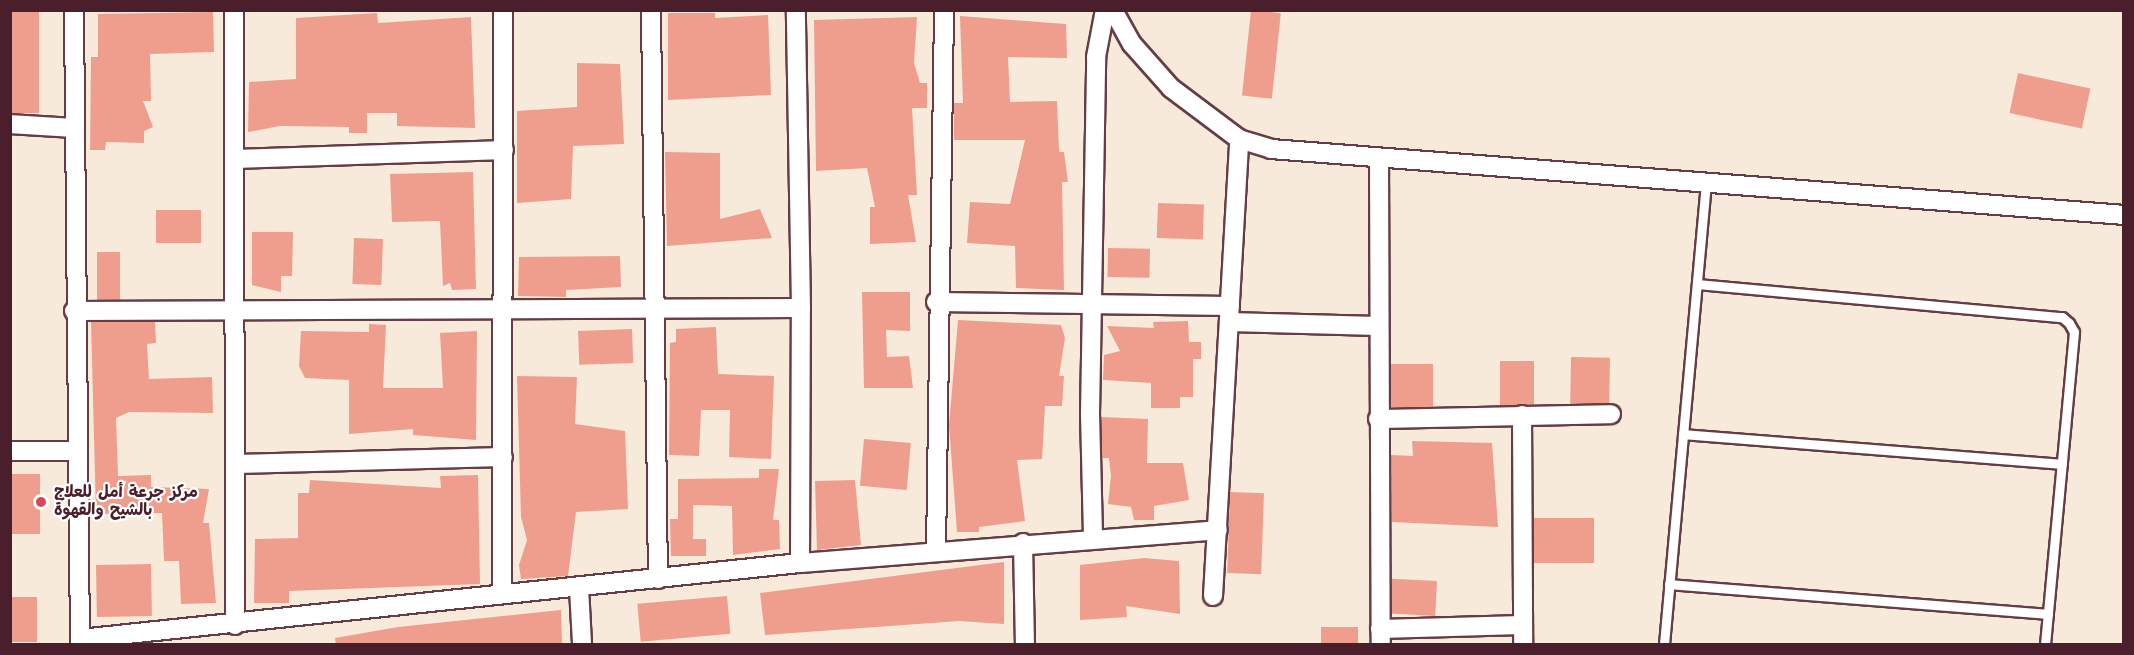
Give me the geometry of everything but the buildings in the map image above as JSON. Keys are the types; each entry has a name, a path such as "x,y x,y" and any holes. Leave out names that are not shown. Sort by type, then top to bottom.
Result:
{"street":[{"path":"74,10 75,451 80,642 800,563 1094,536 1218,530"},
{"path":"234,10 238,312 236,624"},
{"path":"502,594 504,10"},
{"path":"651,10 658,579"},
{"path":"796,10 801,308 800,563"},
{"path":"936,551 936,302 944,10"},
{"path":"1094,536 1092,302 1096,57 1105,10"},
{"path":"1113,10 1132,44 1171,88 1239,139 1271,149 2124,215"},
{"path":"10,124 73,128"},
{"path":"1213,596 1239,139"},
{"path":"236,159 504,150"},
{"path":"1379,158 1380,637 1522,625"},
{"path":"936,302 1092,302 1378,326"},
{"path":"74,311 801,308"},
{"path":"1378,419 1611,414"},
{"path":"1522,415 1523,645"},
{"path":"10,451 75,451"},
{"path":"237,464 504,456"},
{"path":"1023,543 1025,645"},
{"path":"579,588 582,645"}],"lane":[{"path":"1664,645 1706,184"},
{"path":"1697,284 2062,317 2074,332 2045,645"},
{"path":"1683,434 2062,464"},
{"path":"1669,584 2048,614"}],"place":[{"name":"مركز جرعة أمل للعلاج بالشيح والقهوة","path":"41,502"}]}
